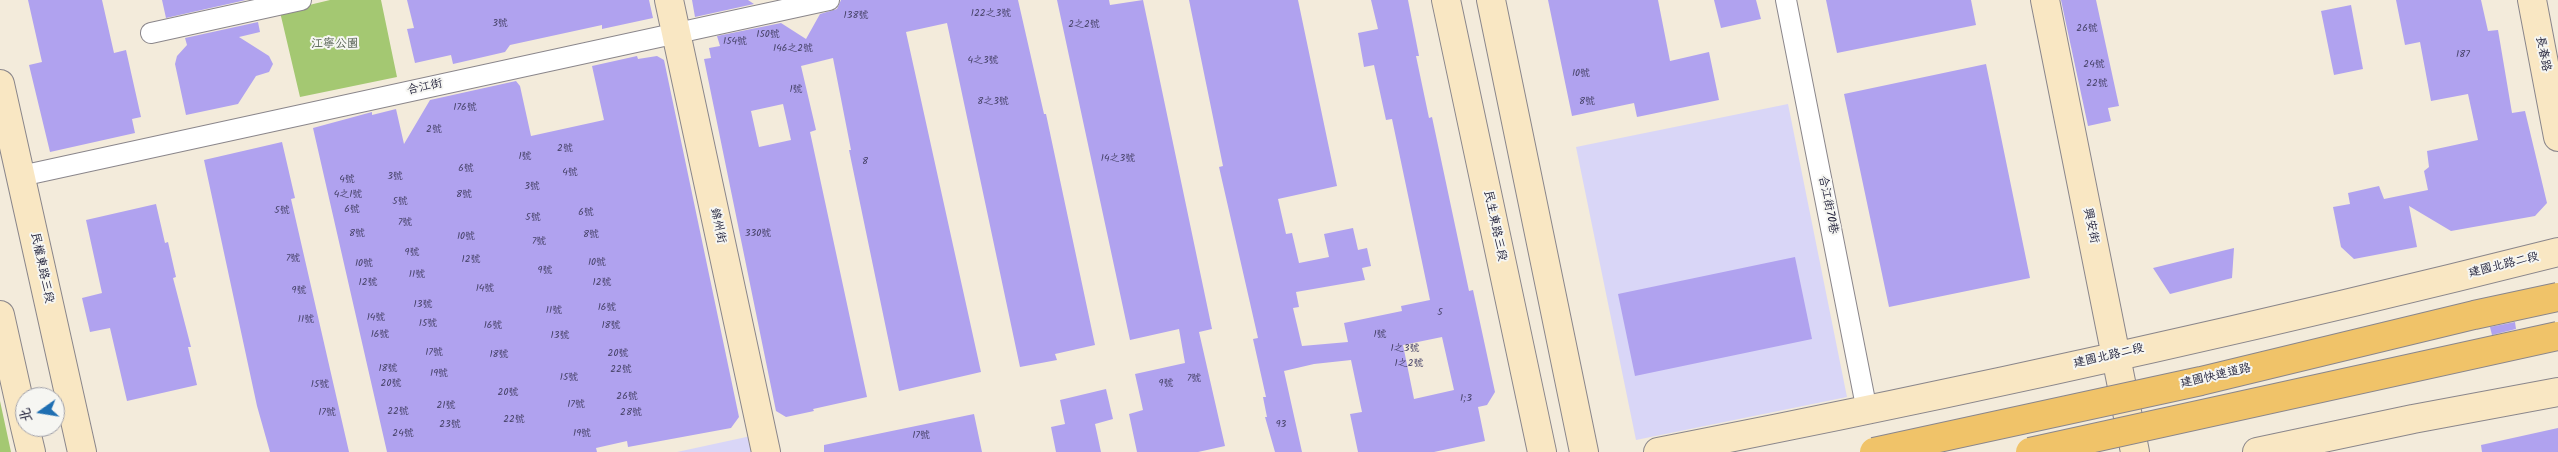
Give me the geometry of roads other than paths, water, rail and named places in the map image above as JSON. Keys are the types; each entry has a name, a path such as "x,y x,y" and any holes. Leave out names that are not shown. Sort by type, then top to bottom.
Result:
{"highway":[{"name":"建國快速道路","path":"1874,452 2201,381 2474,315 2558,297"},
{"path":"2030,452 2558,336"}],"street":[{"path":"151,33 301,0"},
{"name":"錦州街","path":"669,0 766,452"},
{"name":"合江街","path":"21,176 829,0"},
{"name":"民生東路三段","path":"1446,0 1542,452"},
{"path":"1491,0 1584,452"},
{"name":"合江街70巷","path":"1786,0 1867,411"},
{"name":"興安街","path":"2044,0 2135,452"},
{"name":"長春路","path":"2532,0 2558,137"},
{"name":"民權東路三段","path":"0,84 82,452"},
{"name":"建國北路二段","path":"1658,452 1867,411 2441,282 2558,252"},
{"path":"0,315 16,387"},
{"path":"2257,452 2413,419 2558,392"},
{"path":"27,437 31,452"}],"park label":[{"name":"江寧公園","path":"335,45"}]}
